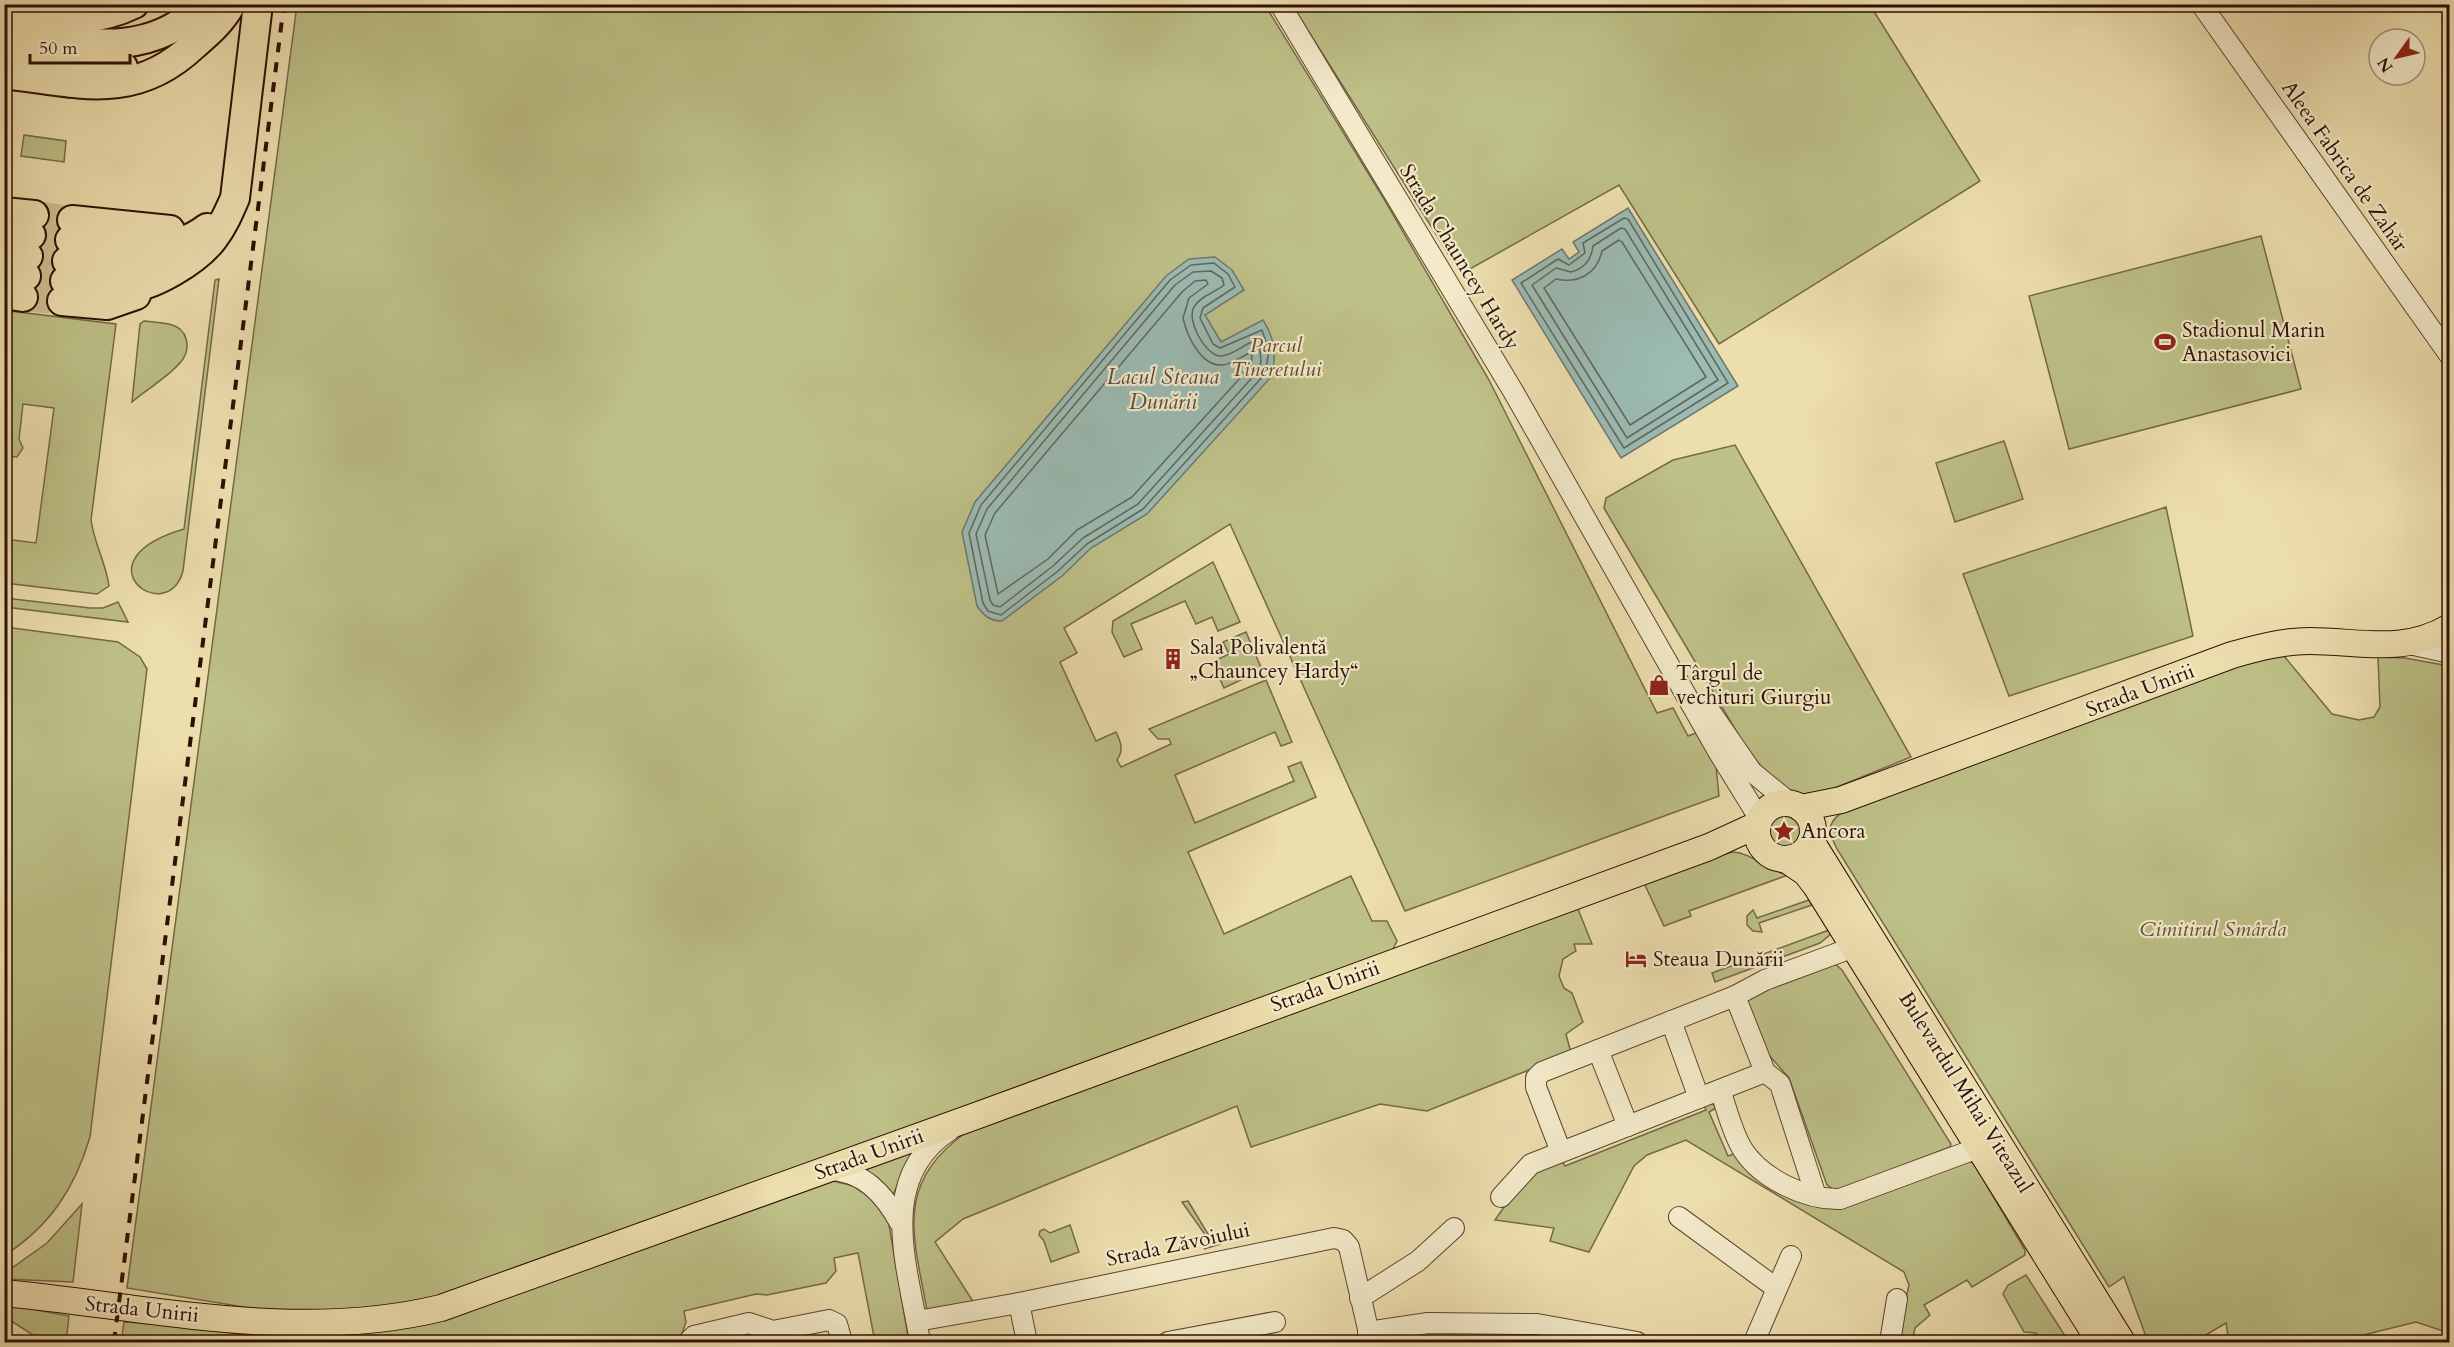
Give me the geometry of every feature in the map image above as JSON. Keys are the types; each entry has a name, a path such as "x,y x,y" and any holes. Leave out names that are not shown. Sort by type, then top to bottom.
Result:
{"highway":[{"path":"6,32 104,16 134,4"},
{"path":"6,32 128,44 155,38 178,26 204,4"},
{"path":"4,74 121,85 152,76 179,60 213,29 231,4"},
{"path":"67,261 93,305 118,303 171,271 212,241 226,218 234,198 258,4"},
{"path":"6,32 122,67 147,66 173,57 195,44"},
{"path":"67,261 154,230 182,230 204,222 234,198"},
{"path":"4,212 18,259"},
{"path":"67,261 171,271"}],"main road":[{"path":"2409,644 2433,637 2450,627"},
{"name":"Strada Unirii","path":"1796,806 1841,800 2232,655 2260,647 2307,641 2409,644"},
{"name":"Strada Unirii","path":"1812,837 1841,800"},
{"path":"1771,806 1796,806 1809,817 1812,837 1802,854 1787,860 1771,856 1759,829 1771,806"},
{"name":"Strada Unirii","path":"4,1293 267,1322 331,1324 420,1313 470,1299 1709,847 1736,843 1759,829"},
{"name":"Bulevardul Mihai Viteazul","path":"1812,837 2122,1342"},
{"name":"Bulevardul Mihai Viteazul","path":"1787,860 1809,877 2100,1342"}],"street":[{"name":"Strada Chauncey Hardy","path":"1280,4 1596,536 1719,753 1759,829"},
{"name":"Aleea Fabrica de Zahăr","path":"2201,4 2450,356"},
{"name":"Strada Chauncey Hardy","path":"1596,536 1743,761 1763,782 1796,806"},
{"name":"Strada Unirii","path":"2409,644 2450,653"},
{"path":"1562,1152 1536,1087 1536,1078 1542,1072 1735,996 1766,980 1854,947"},
{"path":"1735,996 1765,1072 1780,1084 1816,1196"},
{"path":"1671,1021 1699,1098"},
{"path":"1598,1050 1628,1126"},
{"path":"1501,1197 1527,1167 1765,1072"},
{"path":"1720,1090 1747,1155 1776,1179 1816,1196 1840,1199 1978,1148"},
{"path":"900,1224 907,1185 922,1155 934,1141 973,1117"},
{"path":"824,1170 843,1170 867,1181 888,1202 900,1224 920,1342"},
{"path":"1679,1217 1776,1288"},
{"path":"1360,1298 1418,1261 1454,1228"},
{"name":"Strada Zăvoiului","path":"917,1321 1019,1303 1334,1238 1343,1240 1349,1247 1370,1337"},
{"path":"1754,1342 1791,1256"},
{"path":"1890,1342 1897,1299"},
{"path":"1019,1303 1027,1342"},
{"path":"688,1342 694,1336 747,1323 773,1331 829,1320 837,1324 842,1342"},
{"path":"1168,1342 1275,1322"},
{"path":"1370,1337 1428,1323 1537,1324 1637,1342"}],"green space":[{"name":"Parcul Tineretului","path":"297,5 1265,5 1384,199 1489,380 1657,713 1673,708 1688,736 1696,733 1716,766 1719,796 1405,911 1230,524 1064,628 1077,653 1060,662 1096,741 1116,732 1121,746 1117,760 1121,767 1171,744 1169,739 1158,739 1149,729 1266,680 1292,742 1281,746 1275,732 1175,775 1195,823 1294,781 1288,767 1301,762 1316,797 1188,852 1224,934 1351,876 1372,921 1387,921 1397,941 1392,951 436,1300 367,1312 287,1314 127,1288"},
{"path":"1292,5 1870,5 1980,181 1719,344 1619,185 1461,274"},
{"path":"24,135 66,141 64,162 21,156"},
{"name":"Stadionul Marin Anastasovici","path":"2261,236 2301,389 2069,449 2029,296"},
{"path":"219,279 183,571 174,587 161,593 148,592 137,584 132,572 136,557 152,542 184,529 215,280"},
{"path":"10,311 116,324 91,520 109,586 97,594 5,583 5,539 36,543 54,408 23,404 19,439 23,448 17,457 5,456 4,354"},
{"path":"144,321 166,323 177,327 184,334 187,349 183,359 173,370 132,402 140,324"},
{"path":"2004,441 2023,499 1955,522 1936,463"},
{"path":"1735,445 1911,757 1810,798 1794,794 1785,788 1748,751 1604,508 1606,498 1673,460"},
{"path":"2166,507 2193,636 2009,696 1963,574"},
{"path":"1213,562 1240,622 1218,631 1212,617 1196,624 1185,601 1131,624 1142,649 1124,657 1112,632 1113,621"},
{"path":"5,598 90,608 103,608 118,602 128,622 5,607"},
{"path":"5,627 118,642 140,657 147,669 90,1137 77,1173 59,1204 35,1232 5,1255"},
{"path":"1246,632 1262,670 1224,688 1212,662 1229,654 1223,642"},
{"name":"Cimitirul Smârda","path":"2284,656 2332,714 2359,720 2374,717 2380,707 2378,657 2405,658 2449,666 2449,1333 2416,1322 2335,1342 2229,1342 2226,1323 2194,1342 2148,1342 2124,1277 2109,1287 1837,849 1830,830 1836,817 1848,808 2245,663"},
{"path":"1784,816 1796,820 1800,832 1796,844 1784,848 1772,844 1768,832 1772,820"},
{"path":"1733,852 1747,855 1788,875 1689,911 1691,916 1664,926 1644,883 1709,858"},
{"path":"1809,900 1812,905 1759,923 1762,932 1753,931 1747,925 1747,916 1753,910 1757,918"},
{"path":"1578,909 1592,944 1574,944 1576,951 1563,959 1559,976 1564,988 1572,993 1583,1022 1566,1034 1571,1053 1427,1111 1380,1104 1251,1147 1237,1106 963,1219 935,1242 974,1303 927,1310 914,1234 914,1212 919,1190 928,1170 944,1151 968,1131 1551,916"},
{"path":"1829,930 1831,934 1820,943 1715,982 1712,973"},
{"path":"1833,962 1842,970 1951,1144 1950,1147 1836,1191 1827,1185 1789,1078 1768,1054 1746,1003 1751,996 1772,984"},
{"path":"1702,1102 1711,1102 1716,1108 1709,1112 1728,1156 1736,1153 1788,1195 1816,1207 1833,1208 1851,1205 1968,1160 1974,1164 2025,1250 2025,1255 1972,1287 1967,1280 1924,1305 1930,1315 1915,1328 1912,1342 1896,1342 1909,1285 1904,1272 1686,1140 1647,1155 1634,1166 1589,1252 1550,1241 1554,1228 1495,1220 1525,1177 1560,1157 1565,1166 1706,1110"},
{"path":"912,1152 893,1195 863,1171 863,1165"},
{"path":"833,1181 854,1186 869,1197 888,1219 909,1342 875,1342 858,1253 834,1258 836,1271 826,1283 767,1295 756,1294 684,1311 686,1322 679,1342 121,1342 124,1322 323,1334"},
{"path":"1188,1201 1214,1244 1222,1240 1221,1244 1204,1249 1211,1243 1182,1202"},
{"path":"82,1204 73,1282 5,1279 5,1273 47,1243"},
{"path":"1070,1225 1079,1252 1051,1262 1044,1241 1039,1235 1040,1231 1044,1229 1050,1233"},
{"path":"2026,1275 2069,1342 2035,1342 2036,1333 2024,1332 2003,1294 2008,1285"},
{"path":"4,1304 69,1316 66,1342 44,1342 5,1317"}],"water":[{"path":"1628,208 1738,386 1621,458 1512,280 1562,249 1569,259 1579,252 1573,242"},
{"name":"Lacul Steaua Dunării","path":"1215,257 1232,270 1244,290 1205,315 1221,342 1263,320 1274,347 1271,377 1147,514 1091,548 1062,576 1002,621 988,617 977,606 962,532 975,502 1166,276 1189,259"}],"tunnel":[{"path":"34,215 72,220"},
{"path":"31,235 70,240"},
{"path":"28,256 67,261"},
{"path":"26,276 65,281"},
{"path":"23,297 62,301"}],"railway":[{"path":"114,1342 284,4"}],"place":[{"name":"Stadionul Marin Anastasovici","path":"2165,342"},
{"name":"Sala Polivalentă „Chauncey Hardy“","path":"1173,659"},
{"name":"Târgul de vechituri Giurgiu","path":"1659,685"},
{"name":"Ancora","path":"1784,831"},
{"name":"Steaua Dunării","path":"1636,959"}]}
